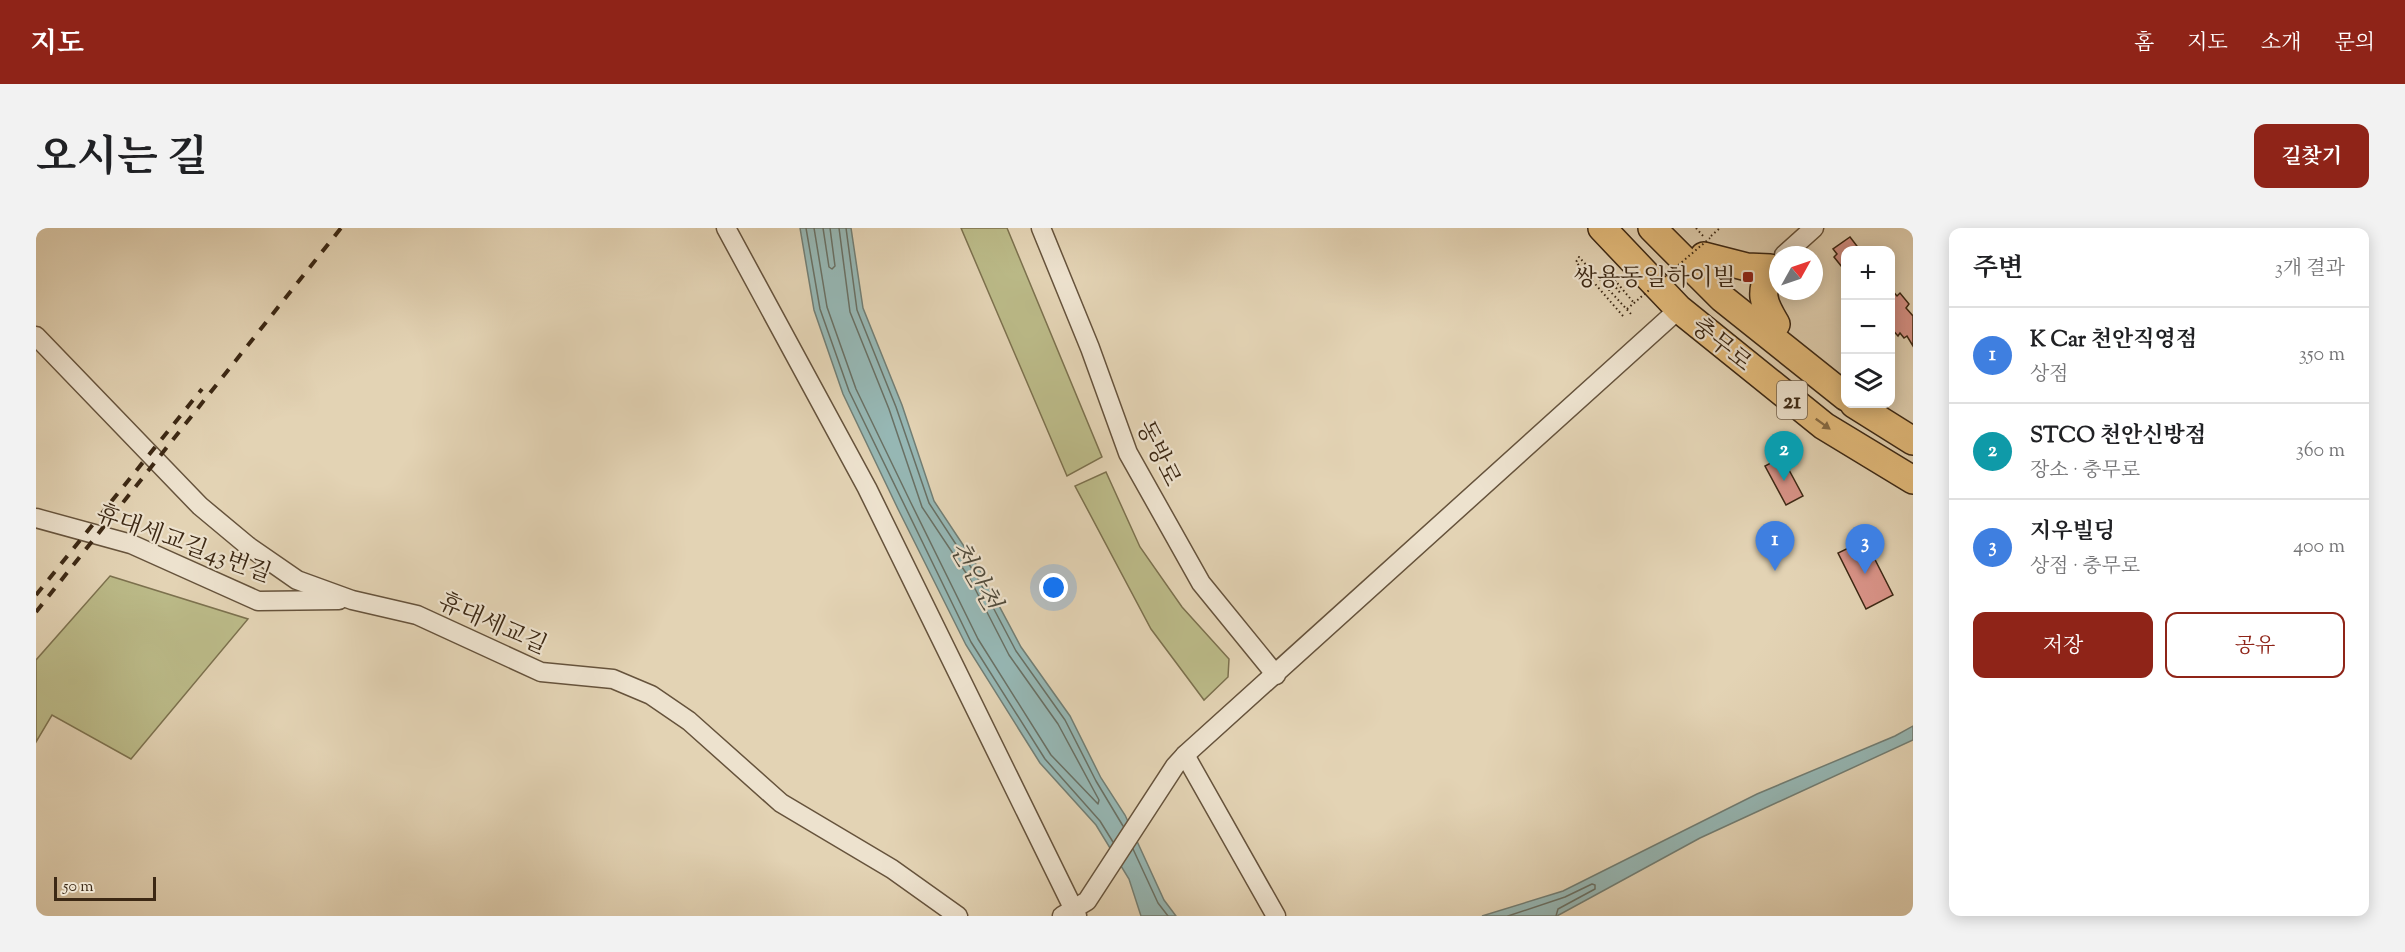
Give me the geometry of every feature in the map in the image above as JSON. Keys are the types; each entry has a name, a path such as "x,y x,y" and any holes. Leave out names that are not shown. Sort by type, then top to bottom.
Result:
{"highway":[{"name":"21","path":"1602,228 1679,309"},
{"path":"1652,228 1697,251 1747,267 1769,263"},
{"name":"21","path":"1663,228 1697,251"},
{"path":"1676,228 1697,251 1776,324 1820,361 1841,387"},
{"name":"충무로","path":"1697,251 1722,298 1841,391"},
{"path":"1769,275 1762,288 1765,306 1776,324"},
{"name":"충무로","path":"1679,309 1824,426 1913,480"},
{"name":"충무로","path":"1864,408 1913,441"}],"street":[{"path":"726,228 867,488 1075,910 1180,761 1679,309"},
{"name":"동방로","path":"1041,228 1090,348 1128,453 1201,583 1276,675"},
{"path":"1794,246 1814,228"},
{"name":"휴대세교길","path":"36,336 200,506 248,546 297,580 352,600 417,615 542,672 613,679 651,695 689,721 781,803 892,869 958,916"},
{"name":"휴대세교길43번길","path":"36,518 131,544 258,601 352,600"},
{"path":"1180,761 1276,916"}],"path":[{"path":"1696,228 1697,251"},
{"path":"1627,309 1697,251 1720,228"},
{"path":"1623,316 1576,260 1582,257 1631,314"},
{"path":"1603,266 1634,303"},
{"path":"1616,282 1613,284 1621,294"}],"shaded area":[{"path":"961,228 1007,228 1102,457 1067,476"},
{"path":"1106,472 1140,547 1182,607 1229,659 1228,677 1204,700 1151,629 1075,486"},
{"path":"110,576 248,619 131,759 52,715 36,742 36,660"}],"water":[{"name":"천안천","path":"800,228 851,228 863,308 902,405 934,501 981,572 1021,647 1070,716 1101,778 1125,815 1164,900 1176,916 1141,916 1129,879 1096,825 1040,763 966,645 843,394 814,310"},
{"path":"1913,726 1913,740 1700,838 1557,916 1482,916 1563,891 1757,794 1895,736"}],"building":[{"path":"1850,237 1857,246 1841,246 1841,266 1834,257 1837,254 1833,249"},
{"path":"1900,293 1909,304 1906,308 1913,316 1913,346 1907,336 1904,338 1900,333 1898,336 1895,333 1895,294 1897,296"},
{"path":"1782,457 1803,496 1786,505 1765,466"},
{"path":"1865,540 1893,595 1866,609 1838,553"}],"railway":[{"path":"36,612 341,228"},
{"path":"36,595 202,389"}],"place":[{"name":"쌍용동일하이빌","path":"1748,277"},
{"name":"STCO 천안신방점","path":"1784,481"},
{"name":"K Car 천안직영점","path":"1775,571"},
{"name":"지우빌딩","path":"1865,574"}]}
